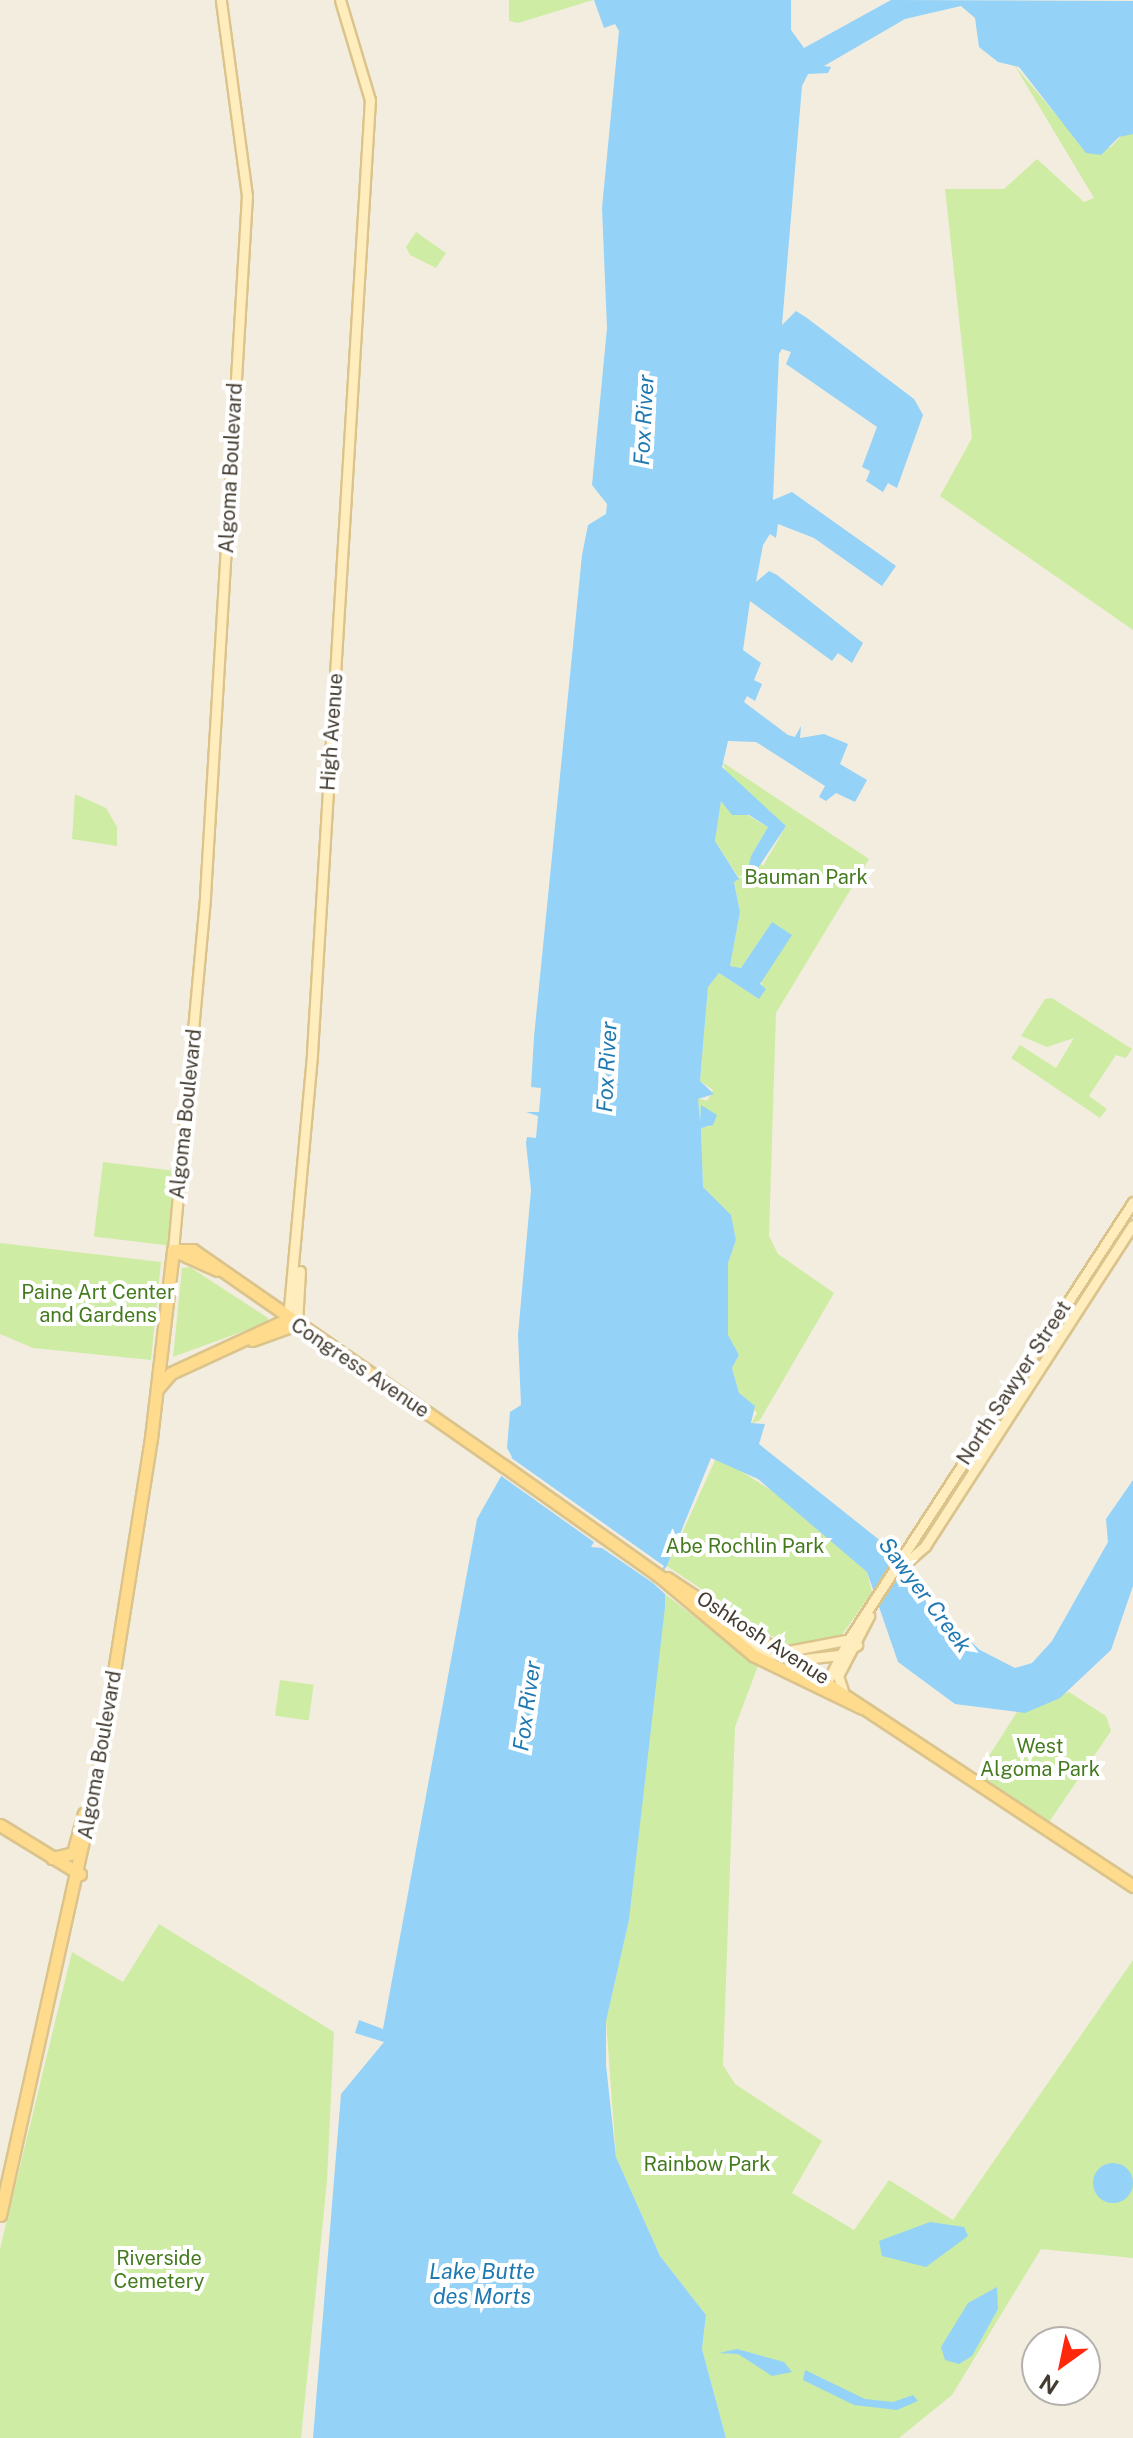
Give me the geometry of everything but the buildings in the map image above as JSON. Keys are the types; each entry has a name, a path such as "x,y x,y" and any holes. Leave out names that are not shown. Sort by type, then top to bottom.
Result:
{"main road":[{"name":"Algoma Boulevard","path":"0,2215 80,1874 158,1388 173,1250 204,911 247,196 221,0"},
{"name":"High Avenue","path":"292,1321 370,100 340,0"},
{"name":"North Sawyer Street","path":"843,1691 838,1676 857,1645 869,1616 901,1567 914,1538 1133,1202"},
{"name":"North Sawyer Street","path":"901,1567 925,1546 1133,1225"},
{"name":"Congress Avenue","path":"173,1250 193,1250 217,1270 504,1466"},
{"path":"158,1388 179,1369 292,1321"},
{"path":"160,1348 179,1369"},
{"name":"Oshkosh Avenue","path":"504,1466 658,1575 796,1660 826,1685 1133,1886"},
{"name":"Oshkosh Avenue","path":"658,1575 753,1655 843,1691 862,1708"},
{"path":"698,1608 765,1652 796,1660 839,1655 857,1645"},
{"name":"North Sawyer Street","path":"826,1685 851,1635 869,1616"},
{"path":"783,1652 827,1648 851,1635"},
{"path":"52,1858 73,1853 97,1779"},
{"path":"0,1825 80,1874"}],"green space":[{"path":"509,0 593,0 518,23 509,21"},
{"path":"1015,66 1085,149 1111,147 1123,134 1133,134 1133,630 940,496 972,438 945,189 1004,189 1037,159 1084,202 1094,198"},
{"path":"416,232 446,253 436,268 410,255 406,247"},
{"name":"Bauman Park","path":"722,762 869,859 776,1013 769,1236 778,1254 834,1293 760,1420 751,1424 757,1413 739,1393 732,1368 739,1355 728,1336 728,1263 736,1240 731,1216 703,1187 701,1127 710,1127 702,1105 699,1121 698,1098 707,1101 713,1090 700,1081 708,987 719,973 759,999 772,922 741,968 730,966 740,912 734,882 739,878 715,841 721,800 768,827 751,856 763,866 786,826 729,778"},
{"path":"75,794 106,808 117,827 117,846 72,839"},
{"path":"1052,998 1132,1049 1126,1058 1116,1055 1089,1096 1107,1109 1100,1118 1011,1058 1020,1045 1056,1068 1074,1038 1047,1047 1021,1036 1045,999"},
{"path":"103,1162 177,1171 168,1246 94,1236"},
{"name":"Paine Art Center and Gardens","path":"0,1243 161,1262 151,1360 33,1348 0,1334"},
{"path":"190,1267 268,1318 268,1322 173,1357 182,1268"},
{"name":"Abe Rochlin Park","path":"717,1456 785,1499 867,1572 872,1592 839,1639 785,1645 667,1566"},
{"name":"Rainbow Park","path":"665,1594 758,1666 735,1727 723,2065 735,2084 822,2141 792,2193 854,2230 889,2180 953,2220 1133,1960 1133,2258 1041,2249 952,2395 899,2438 726,2438 702,2349 706,2315 660,2256 616,2157 606,2020 629,1920"},
{"path":"280,1680 314,1685 309,1720 275,1716"},
{"name":"West Algoma Park","path":"1069,1692 1106,1716 1111,1731 1045,1828 973,1781 1017,1712"},
{"name":"Riverside Cemetery","path":"159,1924 334,2032 327,2181 301,2438 0,2438 0,2249 72,1952 123,1982"}],"water":[{"path":"594,0 791,0 791,30 804,48 891,0 1133,1 1133,134 1119,137 1101,155 1086,153 1019,67 998,62 979,47 975,18 961,6 905,19 824,66 831,67 828,73 808,74 802,86 782,325 796,311 807,318 914,399 923,415 897,488 888,483 883,492 866,481 870,471 862,467 877,427 786,364 791,352 782,349 779,354 773,500 792,492 896,566 882,586 814,538 778,524 776,538 770,534 763,545 756,582 769,571 777,575 863,643 852,663 838,653 832,661 750,601 743,650 761,663 754,680 762,684 755,701 747,696 744,702 788,735 795,737 801,726 800,738 824,734 848,744 840,764 867,780 855,802 836,793 826,801 819,797 825,786 756,742 728,741 722,767 786,826 756,871 749,866 751,856 768,827 749,815 732,815 721,801 715,841 739,879 734,882 740,912 730,966 741,968 772,922 792,935 760,984 766,989 759,999 719,973 708,987 700,1081 714,1094 698,1099 700,1121 701,1105 717,1115 713,1125 701,1128 703,1187 731,1215 736,1240 728,1263 728,1335 739,1355 732,1368 739,1393 755,1406 751,1423 765,1424 759,1444 892,1550 914,1590 980,1650 1015,1668 1032,1663 1052,1641 1108,1542 1106,1519 1133,1480 1133,1586 1111,1650 1060,1698 1025,1713 955,1704 898,1662 867,1572 758,1479 711,1458 667,1566 653,1583 665,1594 665,1607 629,1920 606,2021 606,2065 616,2157 660,2256 706,2315 702,2349 726,2438 313,2438 341,2094 384,2042 355,2033 359,2020 383,2029 477,1519 512,1457 507,1448 510,1412 521,1405 518,1335 531,1190 526,1143 527,1137 536,1138 538,1116 526,1112 539,1112 541,1088 531,1087 534,1037 582,555 588,525 606,514 607,504 592,485 607,328 602,208 619,31 615,24 604,28"},
{"path":"1113,2163 1127,2169 1133,2183 1127,2197 1113,2203 1099,2197 1093,2183 1099,2169"},
{"path":"930,2222 964,2227 968,2236 926,2267 882,2256 879,2241"},
{"path":"997,2287 998,2309 972,2356 959,2364 945,2360 941,2347 968,2303"},
{"path":"737,2349 784,2362 792,2372 772,2376 738,2354 719,2353"},
{"path":"805,2370 865,2399 893,2402 913,2395 918,2401 897,2410 854,2405 803,2380"}],"pier":[{"path":"510,1457 664,1566 653,1583 602,1548 591,1547 594,1542 500,1475"}],"water label":[{"name":"Fox River","path":"644,420"},
{"name":"Fox River","path":"607,1067"},
{"name":"Sawyer Creek","path":"925,1595"},
{"name":"Fox River","path":"527,1706"},
{"name":"Lake Butte des Morts","path":"482,2284"}]}
